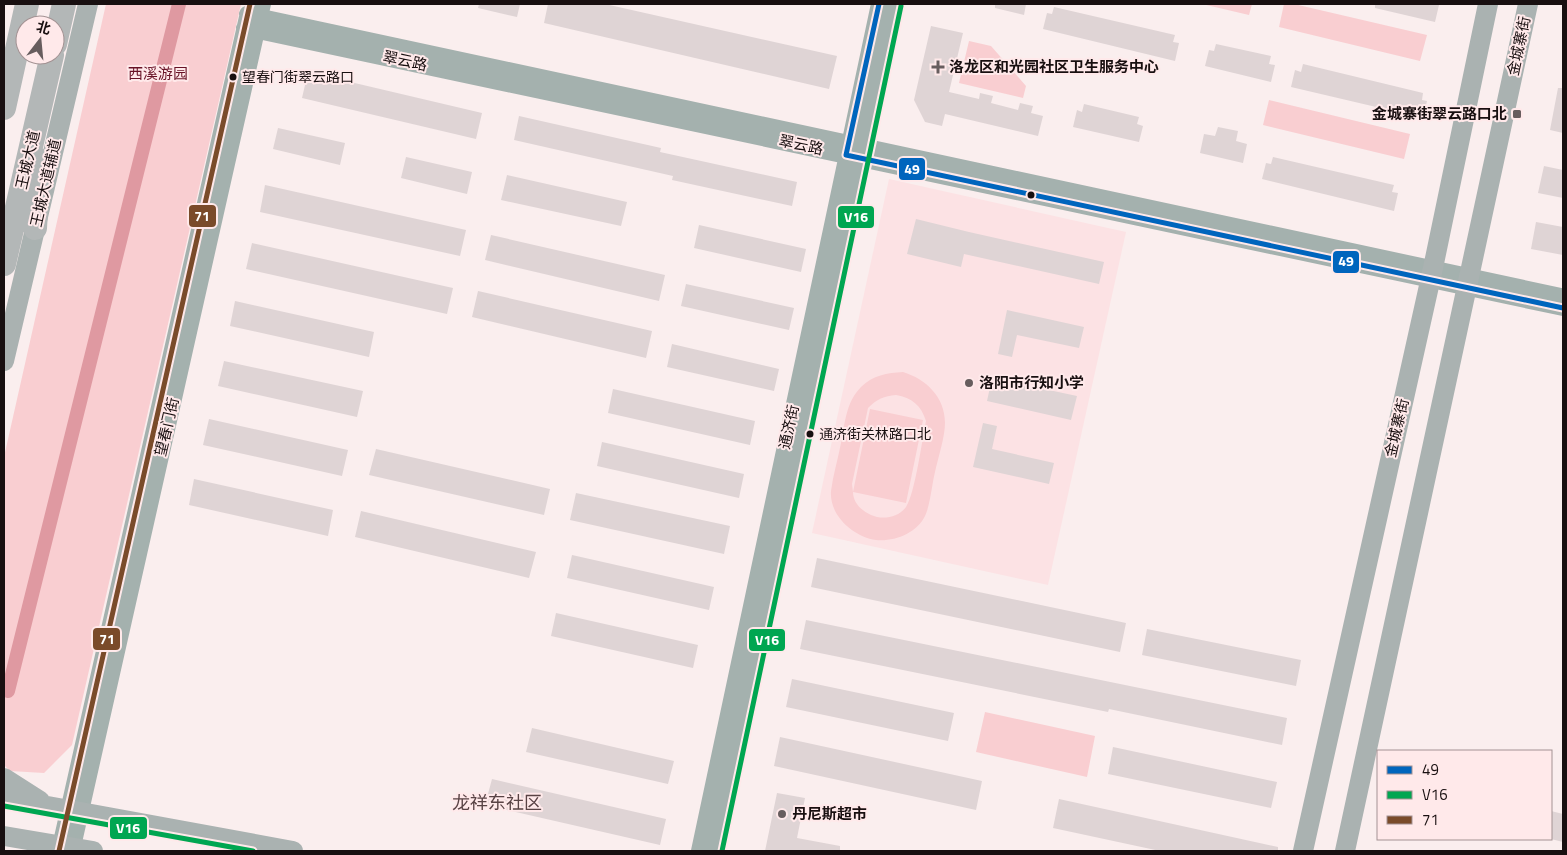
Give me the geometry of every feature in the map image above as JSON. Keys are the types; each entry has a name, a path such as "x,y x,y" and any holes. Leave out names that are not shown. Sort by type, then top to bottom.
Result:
{"highway":[{"path":"5,98 27,4"},
{"name":"王城大道","path":"4,264 24,224 42,98 50,65"}],"main road":[{"name":"王城大道辅道","path":"4,361 24,224 88,4"},
{"name":"金城寨街","path":"1303,851 1432,274 1488,4"},
{"name":"金城寨街","path":"1345,851 1528,4"},
{"path":"4,778 30,795 67,810"},
{"path":"4,798 293,851"},
{"path":"4,836 63,848 93,851"},
{"path":"12,851 63,848"}],"street":[{"name":"通济街","path":"714,851 855,150 879,4"},
{"name":"通济街","path":"699,851 855,150 894,4"},
{"name":"翠云路","path":"253,16 855,150 1469,282 1563,297"},
{"name":"望春门街","path":"63,848 67,810 253,16"},
{"name":"翠云路","path":"1469,282 1563,308"}],"shaded area":[{"name":"洛阳市行知小学","path":"889,179 1126,232 1048,585 812,533"}],"green space":[{"name":"西溪游园","path":"106,4 241,4 72,745 44,773 10,771 4,765 4,457"},
{"path":"1202,4 1252,4 1249,15"},
{"path":"1284,4 1294,4 1427,35 1420,61 1279,27"},
{"path":"969,41 991,46 1026,86 1023,98 959,83"},
{"path":"1269,100 1410,134 1404,159 1263,125"},
{"path":"903,372 919,379 933,390 942,405 945,429 925,516 911,532 897,538 876,540 859,535 845,524 834,509 831,491 845,420 852,399 861,387 870,380 880,375","holes":["896,395 911,400 919,407 926,421 915,479 906,507 899,514 890,517 871,515 861,509 856,503 852,484 868,408 874,402 888,396"]},
{"path":"870,409 923,420 906,503 853,492"},
{"path":"985,712 1095,736 1087,777 976,752"}],"building":[{"path":"479,4 520,4 517,17 478,8"},
{"path":"548,4 605,4 837,56 829,89 544,23"},
{"path":"995,4 1026,4 1024,15 995,8"},
{"path":"1375,4 1439,5 1435,22 1375,8"},
{"path":"1054,7 1175,35 1173,42 1179,43 1175,61 1043,29 1047,13 1052,14"},
{"path":"931,26 963,33 949,92 979,99 980,93 993,96 991,103 1018,110 1020,103 1033,106 1031,113 1043,116 1038,136 945,114 942,126 925,122 914,100"},
{"path":"1216,44 1271,56 1269,64 1275,65 1271,82 1205,66 1209,50 1214,51"},
{"path":"1303,64 1423,93 1422,100 1427,101 1423,118 1291,87 1295,70 1301,72"},
{"path":"308,72 482,113 476,139 302,98"},
{"path":"1558,88 1563,88 1563,133 1550,130"},
{"path":"1084,104 1139,117 1137,124 1143,126 1139,142 1073,127 1077,110 1082,112"},
{"path":"519,116 661,148 660,152 797,182 792,206 672,180 673,176 514,140"},
{"path":"1218,127 1238,131 1236,141 1247,144 1243,163 1200,153 1204,134 1215,136"},
{"path":"278,128 345,143 340,165 273,149"},
{"path":"406,157 472,172 467,194 401,178"},
{"path":"1273,157 1394,185 1392,192 1398,193 1394,211 1262,179 1266,163 1271,164"},
{"path":"1544,166 1563,170 1563,198 1538,193"},
{"path":"507,175 627,202 621,226 501,200"},
{"path":"265,185 466,230 460,256 260,212"},
{"path":"916,219 1104,262 1099,284 964,254 961,267 907,254"},
{"path":"1536,222 1563,227 1563,255 1531,249"},
{"path":"699,225 806,249 801,272 694,248"},
{"path":"491,235 665,275 659,301 485,260"},
{"path":"252,243 453,288 447,314 246,269"},
{"path":"686,284 794,308 789,330 681,306"},
{"path":"478,291 652,331 646,358 472,317"},
{"path":"235,301 374,332 369,357 230,326"},
{"path":"1007,310 1084,327 1079,348 1017,335 1012,357 998,354"},
{"path":"672,344 779,369 774,391 667,367"},
{"path":"224,361 363,391 357,417 218,386"},
{"path":"992,378 1077,396 1071,420 987,401"},
{"path":"613,389 755,421 750,445 608,413"},
{"path":"209,419 348,450 342,476 203,445"},
{"path":"983,423 997,426 992,449 1054,463 1049,484 973,467"},
{"path":"602,442 744,474 739,498 597,466"},
{"path":"376,449 550,489 544,515 369,475"},
{"path":"194,479 333,510 328,536 189,505"},
{"path":"576,493 730,526 724,554 570,520"},
{"path":"361,511 536,552 529,578 355,537"},
{"path":"572,555 714,587 709,610 567,578"},
{"path":"817,558 1126,623 1120,652 811,587"},
{"path":"556,613 698,645 693,668 551,636"},
{"path":"806,620 1287,718 1282,745 1109,709 1108,712 800,649"},
{"path":"1147,629 1301,660 1296,686 1142,655"},
{"path":"792,679 954,713 948,741 786,707"},
{"path":"532,728 674,761 668,784 526,752"},
{"path":"780,737 982,781 976,810 774,766"},
{"path":"1113,747 1277,782 1271,808 1108,774"},
{"path":"492,779 666,819 660,845 485,805"},
{"path":"777,793 805,798 797,838 840,846 840,851 765,851"},
{"path":"1059,799 1278,847 1278,851 1160,851 1053,828"},
{"path":"1552,811 1563,814 1563,842 1552,839"}],"waterway":[{"path":"8,691 179,4"}],"transit line":[{"name":"71","path":"59,851 250,4"},
{"name":"49","path":"879,4 846,155 1563,308"},
{"name":"V16","path":"722,851 901,6"},
{"name":"V16","path":"4,806 253,851"}],"place":[{"name":"洛龙区和光园社区卫生服务中心","path":"938,67"},
{"name":"望春门街翠云路口","path":"233,77"},
{"name":"金城寨街翠云路口北","path":"1517,114"},
{"name":"洛阳市行知小学","path":"969,383"},
{"name":"通济街关林路口北","path":"810,434"},
{"name":"丹尼斯超市","path":"782,814"}],"district":[{"name":"龙祥东社区","path":"497,803"}]}
